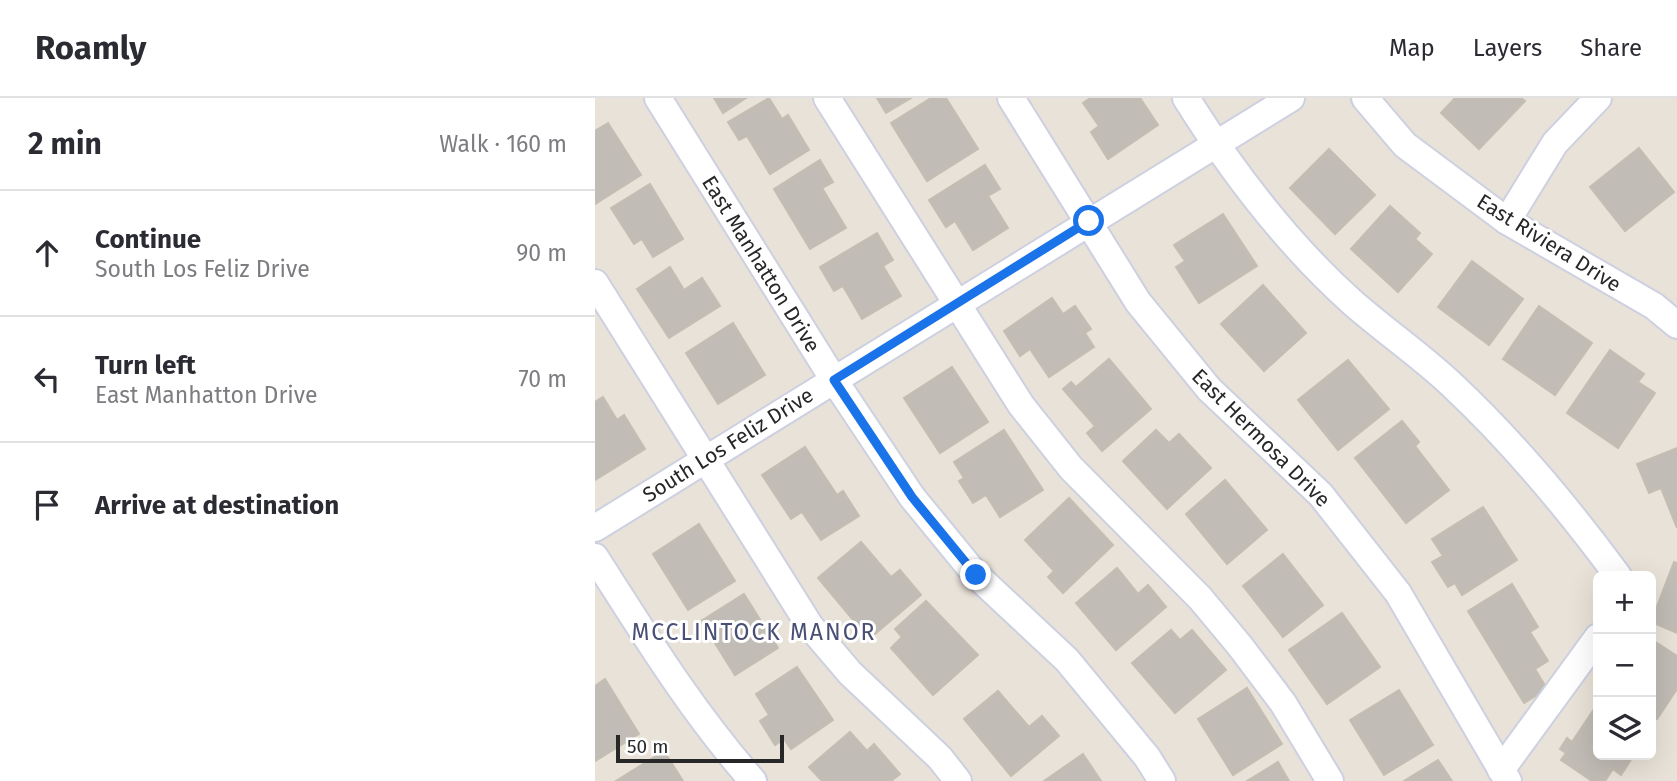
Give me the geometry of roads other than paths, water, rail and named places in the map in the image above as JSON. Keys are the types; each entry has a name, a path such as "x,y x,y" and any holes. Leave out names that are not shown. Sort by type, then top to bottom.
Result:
{"street":[{"name":"East Manhatton Drive","path":"658,98 834,380 912,497 976,575 1067,660 1147,757 1162,781"},
{"path":"827,98 1021,405 1071,468 1200,598 1240,646 1283,703 1330,781"},
{"name":"East Hermosa Drive","path":"1011,98 1137,302 1209,389 1321,495 1398,593 1505,775"},
{"path":"1186,98 1215,145 1273,221 1352,302 1450,383 1519,452 1614,571"},
{"name":"South Los Feliz Drive","path":"595,527 1290,98"},
{"name":"East Riviera Drive","path":"1365,98 1405,145 1507,221 1654,306 1677,325"},
{"path":"1507,221 1555,143 1598,98"},
{"path":"595,283 810,626 850,673 940,758 958,781"},
{"path":"595,557 672,679 715,738 753,781"},
{"path":"1505,775 1593,644"}],"district":[{"name":"MCCLINTOCK MANOR","path":"754,632"}]}
